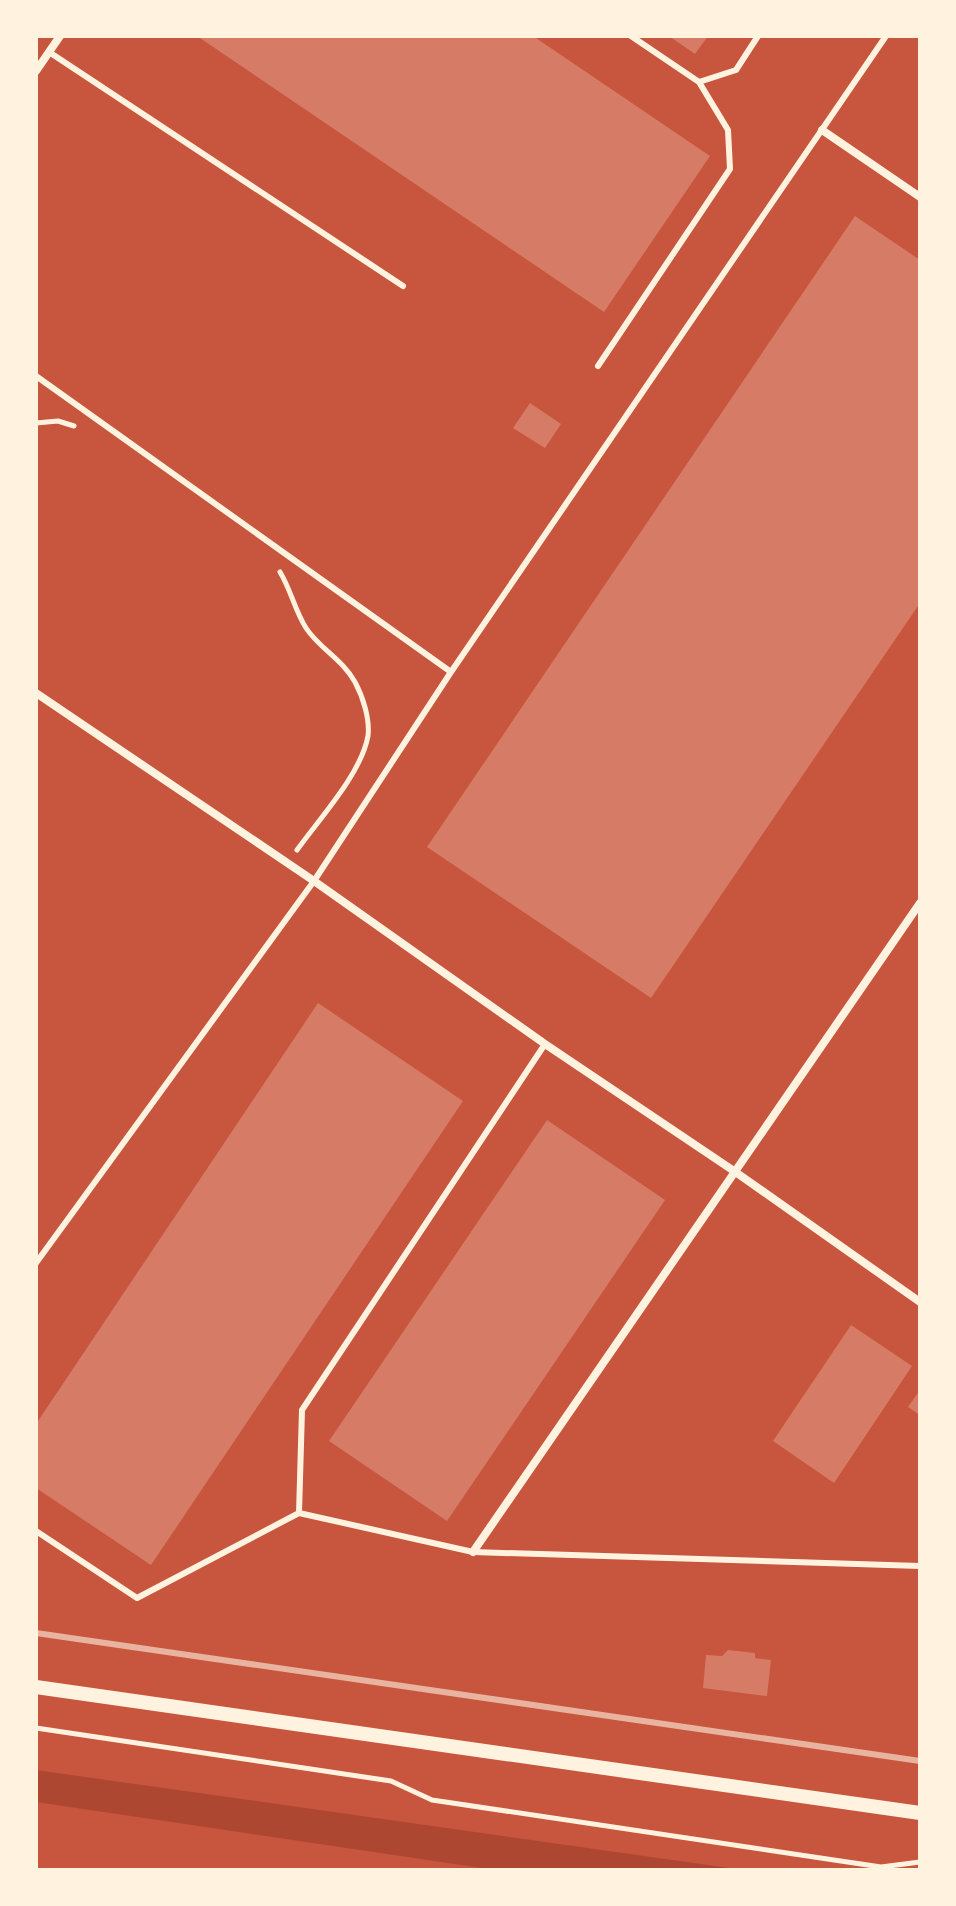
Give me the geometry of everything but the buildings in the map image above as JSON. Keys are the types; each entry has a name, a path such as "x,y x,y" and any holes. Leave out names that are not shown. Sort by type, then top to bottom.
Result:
{"street":[{"path":"36,71 60,36"},
{"path":"822,130 920,197"},
{"path":"36,693 288,863 920,1302"},
{"path":"473,1552 920,903"},
{"path":"36,1687 920,1813"}],"lane":[{"path":"598,366 730,169 728,130 699,82 631,36"},
{"path":"699,82 736,70 758,36"},
{"path":"36,1263 314,881 451,672 886,36"},
{"path":"49,52 403,286"},
{"path":"36,376 451,672"},
{"path":"299,1513 302,1410 545,1044"},
{"path":"36,1531 137,1598 299,1513 473,1552 920,1566"}],"path":[{"path":"36,423 58,421 81,428"},
{"path":"274,565 286,583 305,627 339,659 356,683 367,713 368,734 358,764 288,863"},
{"path":"36,1728 391,1781 432,1800 448,1803 881,1867 920,1862"}],"shaded area":[{"path":"36,1770 743,1870 495,1870 36,1802"}],"railway":[{"path":"36,1633 920,1761"}]}
